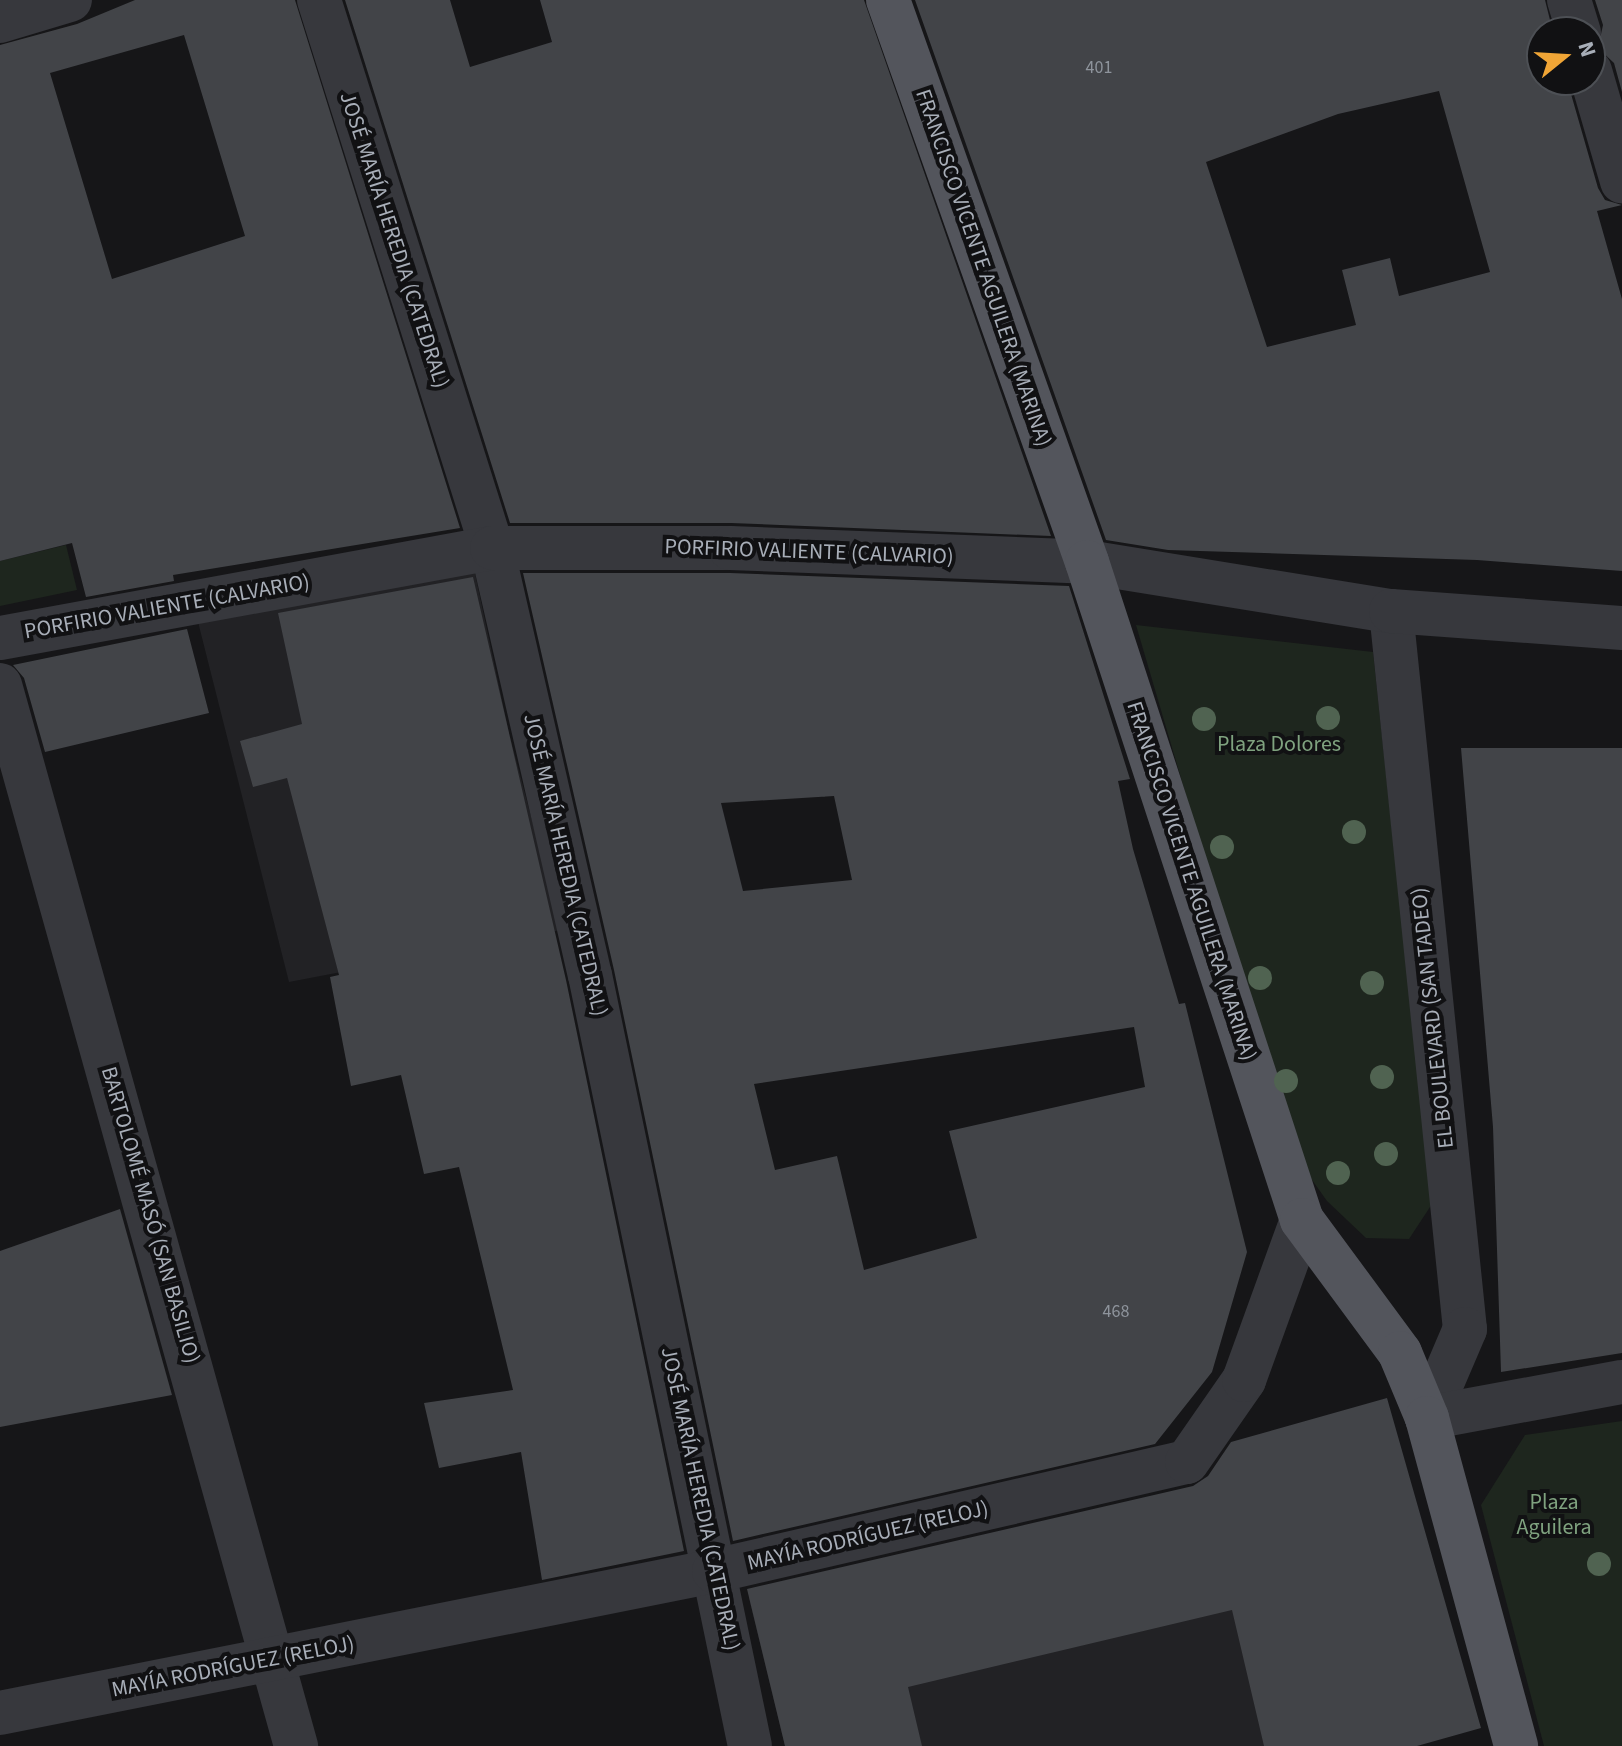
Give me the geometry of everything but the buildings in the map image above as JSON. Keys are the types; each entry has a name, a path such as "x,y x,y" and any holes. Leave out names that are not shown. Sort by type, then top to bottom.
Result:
{"main road":[{"name":"FRANCISCO VICENTE AGUILERA (MARINA)","path":"888,0 1087,562 1302,1220 1400,1353 1427,1418 1516,1746"}],"street":[{"path":"0,21 70,0"},
{"name":"JOSÉ MARÍA HEREDIA (CATEDRAL)","path":"319,0 492,548 594,990 750,1746"},
{"path":"1597,96 1622,181"},
{"name":"PORFIRIO VALIENTE (CALVARIO)","path":"0,638 492,548 730,548 1087,562 1391,611 1622,628"},
{"name":"EL BOULEVARD (SAN TADEO)","path":"1391,611 1465,1329 1427,1418"},
{"name":"BARTOLOMÉ MASÓ (SAN BASILIO)","path":"0,685 275,1659 296,1746"},
{"name":"MAYÍA RODRÍGUEZ (RELOJ)","path":"0,1713 714,1571 1187,1462 1244,1380 1302,1220"},
{"path":"1427,1418 1622,1382"}],"shaded area":[{"path":"473,564 509,733 561,930 289,982 196,614"},
{"path":"1243,1477 1318,1746 785,1746 749,1598"}],"green space":[{"path":"66,545 77,590 0,606 0,561"},
{"name":"Plaza Dolores","path":"1136,625 1373,652 1432,1204 1409,1239 1366,1238 1327,1201 1290,1149"},
{"name":"Plaza Aguilera","path":"1622,1421 1622,1746 1544,1746 1481,1505 1525,1435"}]}
